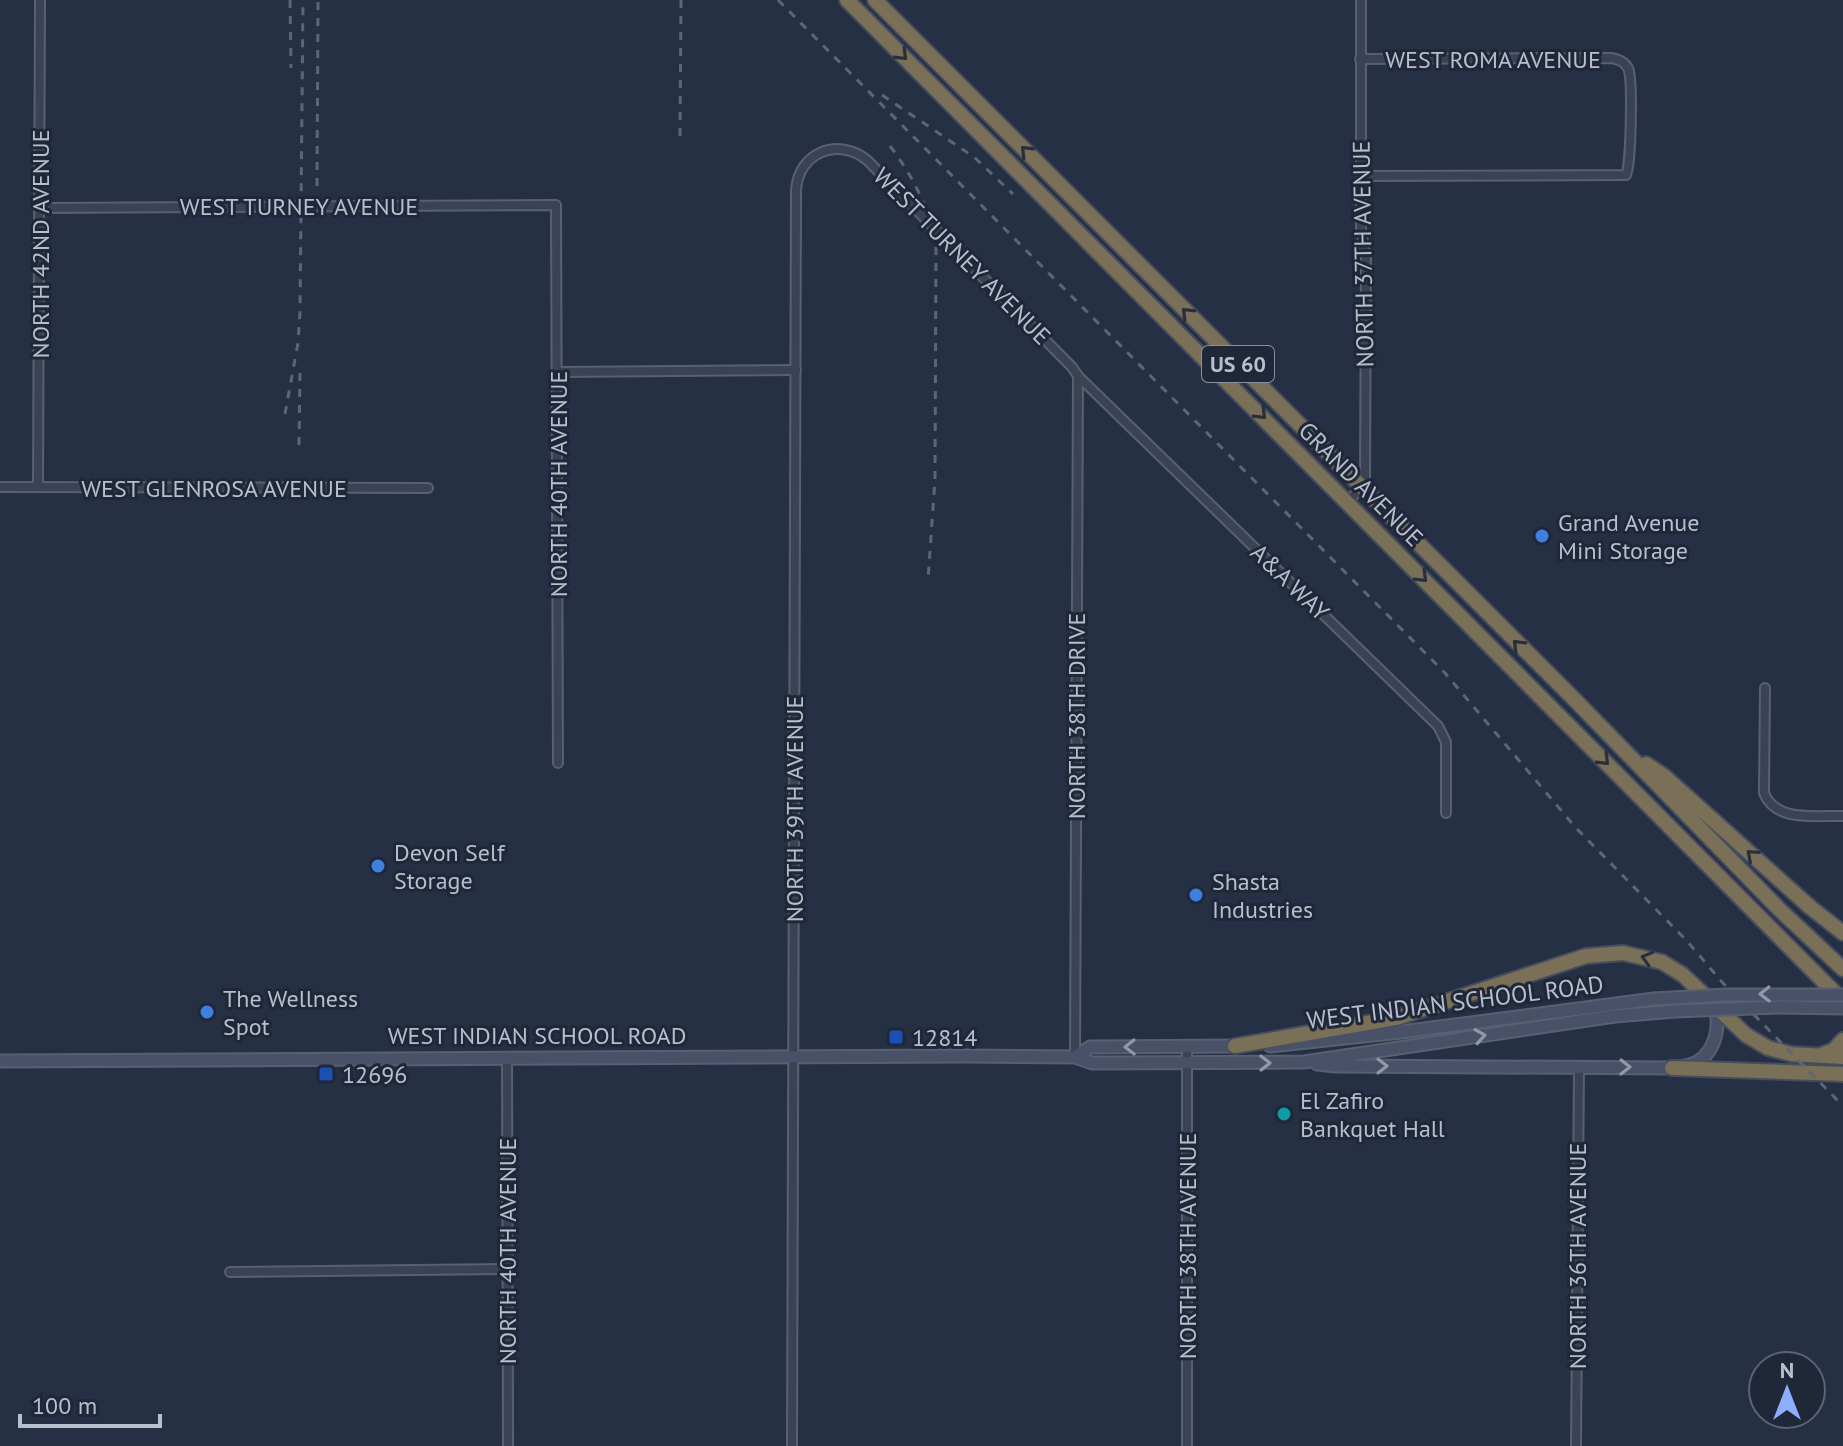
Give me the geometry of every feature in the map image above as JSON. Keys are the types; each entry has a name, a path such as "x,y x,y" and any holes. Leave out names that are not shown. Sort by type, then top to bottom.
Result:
{"highway":[{"name":"GRAND AVENUE","path":"847,0 1839,995 1843,1008"},
{"name":"GRAND AVENUE","path":"875,0 1843,969"},
{"path":"1067,220 1081,207"},
{"path":"1549,705 1574,699"},
{"path":"1618,745 1664,776 1843,933"},
{"path":"1742,899 1756,885"},
{"path":"1235,1046 1396,1018 1572,961 1610,952 1635,954 1662,962 1683,975 1758,1043 1778,1052 1843,1057"},
{"path":"1819,1056 1834,1050 1843,1040"},
{"path":"1672,1068 1843,1074"}],"main road":[{"name":"WEST INDIAN SCHOOL ROAD","path":"1075,1057 1090,1047 1313,1043 1654,999 1726,995 1839,995"},
{"path":"1304,1062 1336,1066 1672,1068 1699,1061 1711,1046 1717,1032 1718,1016 1711,1000"},
{"name":"WEST INDIAN SCHOOL ROAD","path":"0,1061 794,1056 1075,1057 1092,1063 1304,1062 1615,1016 1778,1007 1843,1008"}],"street":[{"name":"NORTH 42ND AVENUE","path":"38,487 40,0"},
{"name":"NORTH 37TH AVENUE","path":"1361,0 1361,229 1366,259 1365,478 1361,487"},
{"name":"WEST ROMA AVENUE","path":"1360,59 1612,58 1624,63 1630,73 1630,164 1626,175 1361,176"},
{"name":"WEST TURNEY AVENUE","path":"798,172 808,160 835,149 860,154 1078,376"},
{"name":"NORTH 39TH AVENUE","path":"792,1446 798,172"},
{"name":"WEST TURNEY AVENUE","path":"41,208 556,205"},
{"name":"NORTH 40TH AVENUE","path":"556,205 558,763"},
{"path":"558,372 796,370"},
{"name":"A&A WAY","path":"1078,376 1438,726 1446,742 1446,813"},
{"name":"NORTH 38TH DRIVE","path":"1075,1057 1078,376"},
{"name":"WEST GLENROSA AVENUE","path":"0,487 428,488"},
{"path":"1348,502 1361,487"},
{"path":"1765,688 1764,793 1772,806 1788,815 1843,816"},
{"name":"NORTH 38TH AVENUE","path":"1187,1046 1187,1446"},
{"name":"NORTH 40TH AVENUE","path":"507,1057 508,1446"},
{"name":"NORTH 36TH AVENUE","path":"1576,1446 1579,1066"},
{"path":"230,1272 506,1269"}],"railway":[{"path":"290,0 291,68"},
{"path":"285,414 298,343 300,312 303,0"},
{"path":"317,186 318,0"},
{"path":"680,136 681,0"},
{"path":"778,0 1445,673 1576,828 1843,1106"},
{"path":"882,95 974,157 1013,194"},
{"path":"890,146 920,194 936,249 935,479 928,580"},
{"path":"299,445 300,368"}],"place":[{"name":"Grand Avenue Mini Storage","path":"1542,536"},
{"name":"Devon Self Storage","path":"378,866"},
{"name":"Shasta Industries","path":"1196,895"},
{"name":"The Wellness Spot","path":"207,1012"},
{"name":"12814","path":"896,1037"},
{"name":"12696","path":"326,1074"},
{"name":"El Zafiro Bankquet Hall","path":"1284,1114"}]}
